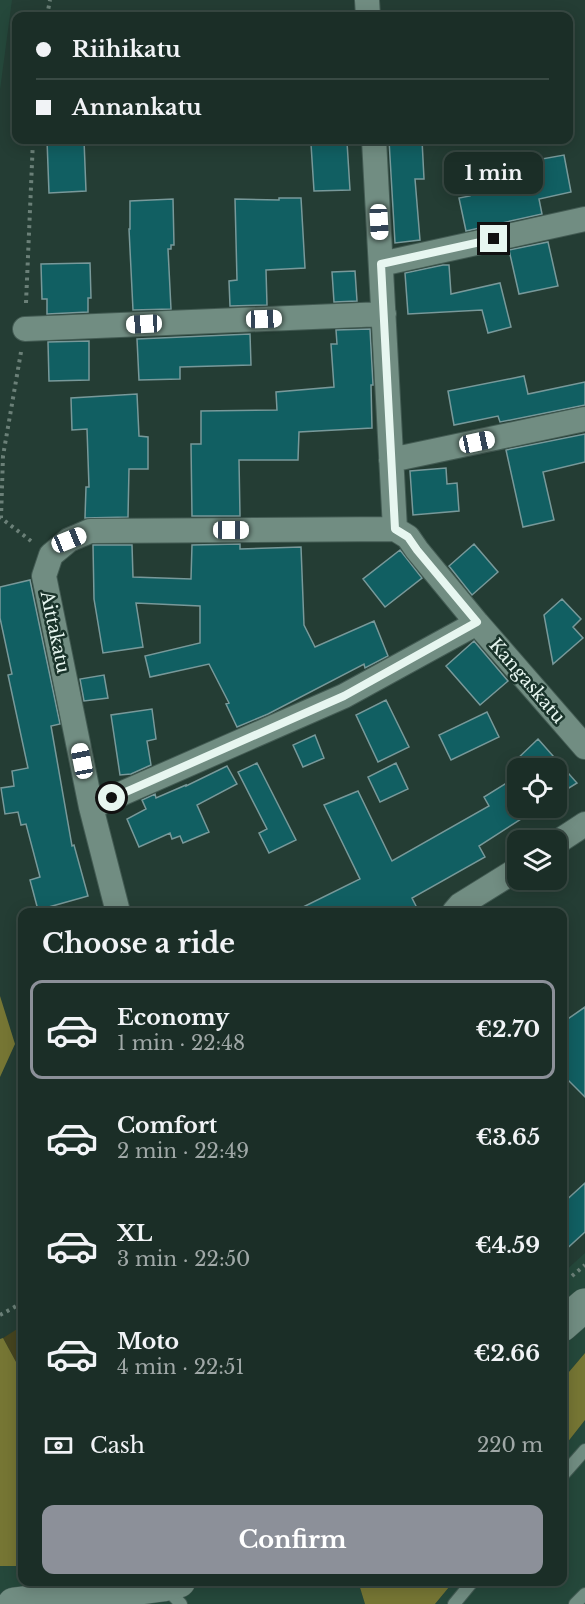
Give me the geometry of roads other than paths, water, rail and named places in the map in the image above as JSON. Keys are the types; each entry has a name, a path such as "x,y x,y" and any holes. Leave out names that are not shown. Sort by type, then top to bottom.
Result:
{"main road":[{"path":"567,1321 585,1305"},
{"path":"14,1604 174,1590"}],"street":[{"path":"374,144 395,529"},
{"path":"381,264 585,219"},
{"path":"25,329 384,314"},
{"path":"392,460 585,419"},
{"name":"Aittakatu","path":"117,908 91,807 44,576 51,555 69,540 90,531 395,529"},
{"name":"Kangaskatu","path":"395,529 408,537 477,622 585,747"},
{"path":"91,807 344,696 477,622"},
{"path":"567,836 585,824"},
{"path":"457,908 507,876"}],"lane":[{"path":"567,1470 585,1450"},
{"path":"454,1604 470,1586"},
{"path":"575,1604 585,1594"}]}
